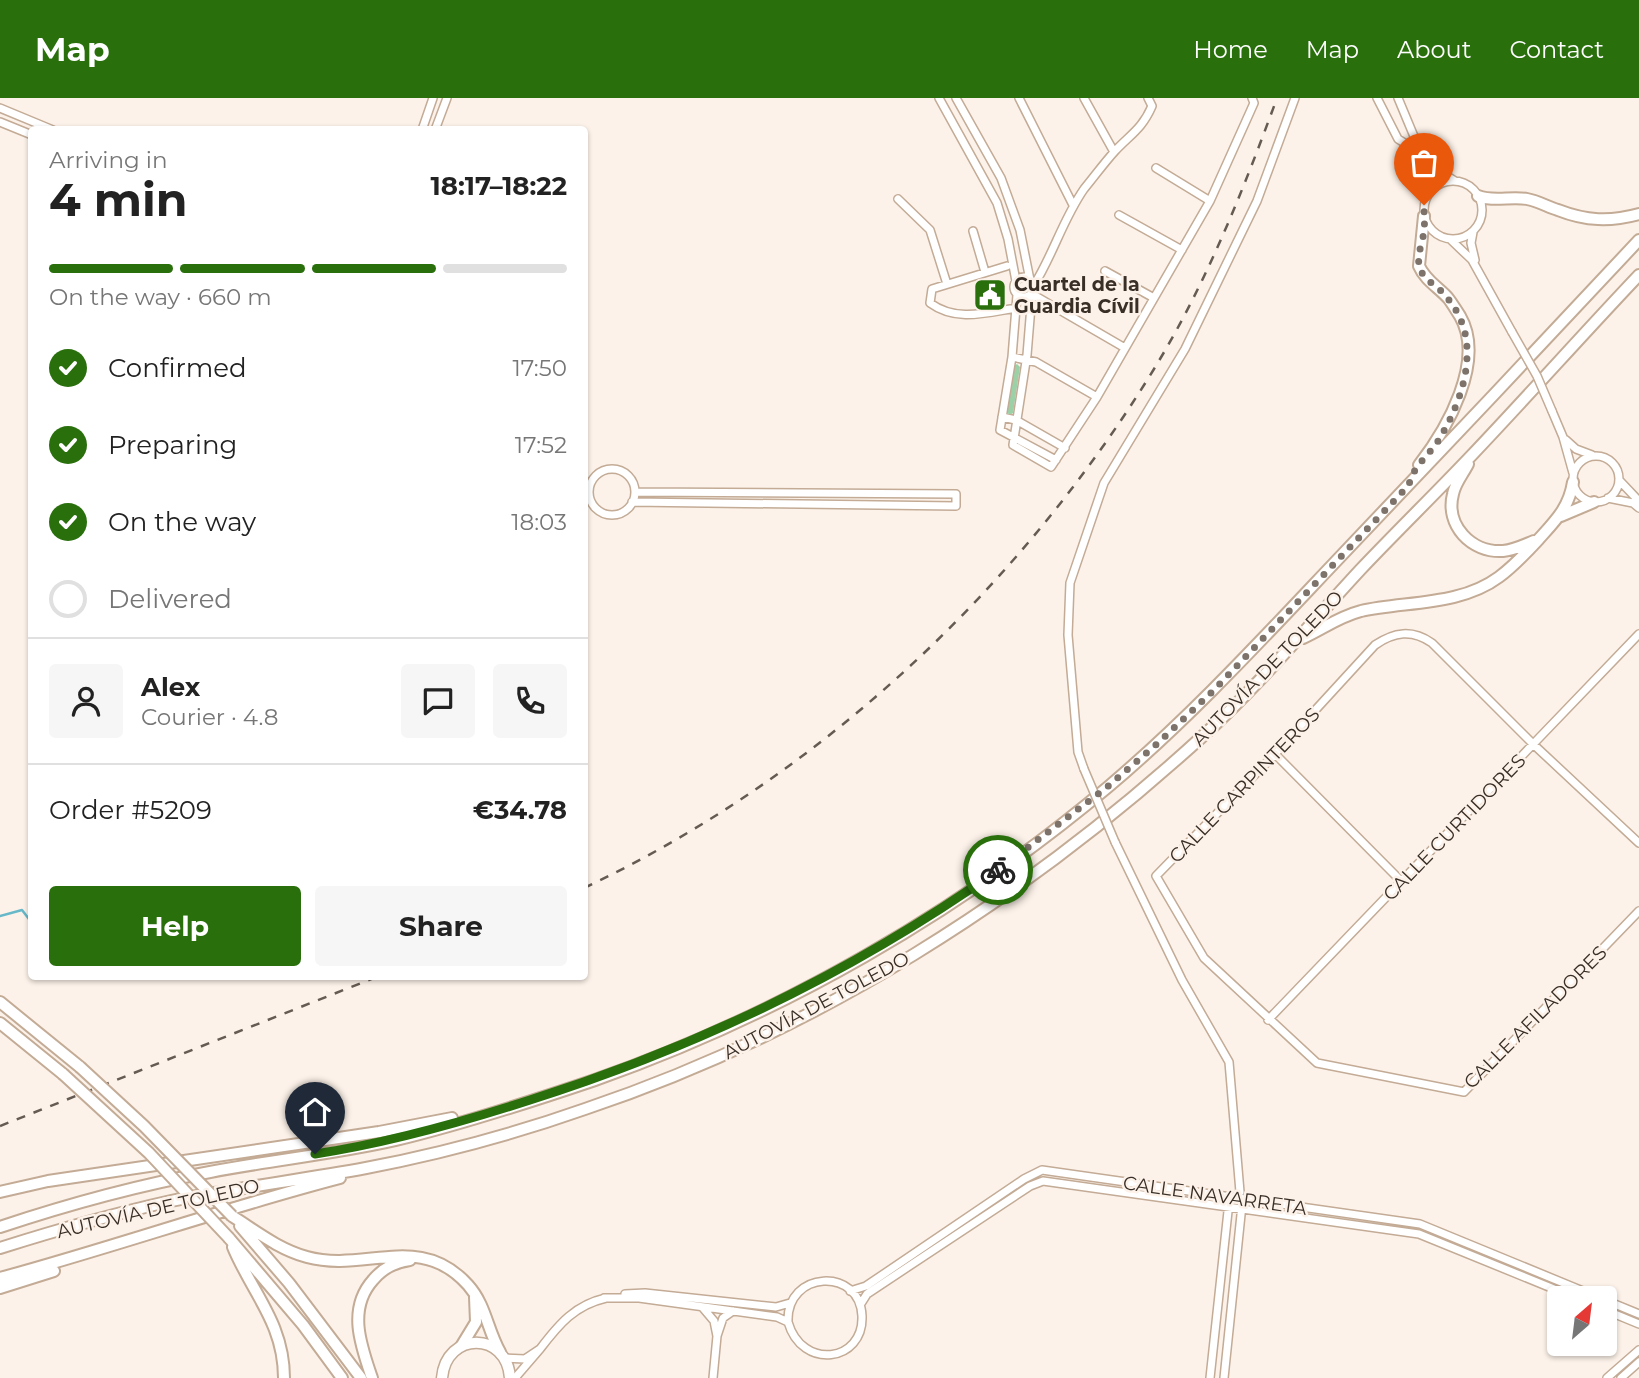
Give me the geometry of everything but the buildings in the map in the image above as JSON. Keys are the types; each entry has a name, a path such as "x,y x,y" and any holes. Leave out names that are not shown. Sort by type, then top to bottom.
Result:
{"highway":[{"path":"1478,196 1488,199 1511,197 1532,200 1576,217 1593,220 1621,219 1639,214"},
{"path":"1409,485 1410,476 1438,441 1449,419 1464,379 1467,358 1467,338 1462,320 1448,298 1422,274 1419,266 1424,216"},
{"name":"AUTOVÍA DE TOLEDO","path":"0,1227 68,1205 153,1183 396,1140 483,1116 597,1079 723,1028 855,961 960,897 1055,828 1158,743 1213,691 1639,240"},
{"name":"AUTOVÍA DE TOLEDO","path":"0,1248 80,1223 167,1202 369,1167 500,1136 587,1108 692,1069 866,984 981,913 1063,854 1209,731 1475,452 1639,275"},
{"path":"1475,452 1453,492 1452,515 1461,534 1476,545 1493,551 1513,549 1539,538"},
{"path":"1297,640 1306,638 1338,618 1362,611 1452,597 1484,586 1511,568 1561,516 1568,503 1573,478"},
{"path":"1561,516 1594,502"},
{"path":"0,1002 80,1068 144,1126 248,1230 361,1378"},
{"path":"0,1023 63,1074 149,1153 229,1238 303,1325 342,1378"},
{"path":"0,1192 79,1176 366,1134 463,1115 483,1116"},
{"path":"0,1278 91,1254 160,1229 358,1174 369,1167"},
{"path":"0,1198 79,1176"},
{"path":"248,1230 286,1249 326,1261 342,1262 398,1255 427,1258 449,1268 474,1291 485,1310 489,1330 503,1355"},
{"path":"229,1238 280,1341 284,1378"},
{"path":"0,1288 68,1266 91,1254"},
{"path":"372,1378 358,1327 361,1298 372,1280 388,1266 427,1258"},
{"path":"461,1345 475,1321 474,1291"}],"main road":[{"path":"442,1378 447,1359 461,1345 482,1343 503,1355 512,1378"}],"street":[{"path":"423,126 433,98"},
{"path":"436,126 447,98"},
{"path":"939,98 997,203 1008,239 1016,281 1012,357 1000,430 1056,460"},
{"path":"956,98 1001,178 1020,230 1032,286 1026,359 1013,445 1051,467 1097,397 1210,201 1251,112 1254,103 1252,98"},
{"path":"1019,98 1073,205"},
{"path":"1084,98 1114,152"},
{"path":"1017,295 1026,297 1044,270 1073,205 1114,152 1144,124 1152,106 1148,98"},
{"path":"1224,1378 1241,1209 1229,1062 1182,980 1115,842 1084,769 1079,752 1068,635 1070,583 1104,483 1185,349 1256,201 1295,98"},
{"path":"1377,98 1398,139 1406,144 1418,143"},
{"path":"1398,98 1418,143 1426,168 1429,194"},
{"path":"0,108 43,126"},
{"path":"0,122 28,133"},
{"path":"1418,143 1432,165 1455,181 1471,187 1478,196 1482,212 1480,223 1473,232 1460,239 1436,234 1428,226 1424,216 1424,205 1429,194 1440,184 1455,181"},
{"path":"1156,168 1210,201"},
{"path":"898,199 930,230 947,284"},
{"path":"1119,215 1182,250"},
{"path":"974,231 985,272"},
{"path":"1473,232 1471,243 1478,271"},
{"path":"1450,239 1466,253 1478,271 1537,376 1563,437 1573,478 1581,496 1594,502 1614,494 1619,473 1611,461 1576,449 1563,437"},
{"path":"1007,266 932,289 930,303 951,315 978,315 1016,308"},
{"path":"1105,271 1154,298"},
{"path":"1016,281 1022,278 1125,348"},
{"path":"1012,357 1026,359 1097,397"},
{"path":"1002,417 1016,420 1065,448"},
{"path":"1573,478 1581,461 1596,456"},
{"path":"588,491 596,476 609,469 624,473 630,478 635,492 625,511 611,515 597,509 588,495"},
{"path":"1619,480 1639,501"},
{"path":"632,502 956,506 956,494 635,492"},
{"path":"1608,498 1633,503 1639,508"},
{"name":"CALLE CARPINTEROS","path":"1268,1020 1204,958 1156,876 1376,645 1388,636 1406,633 1422,636 1533,744"},
{"name":"CALLE CURTIDORES","path":"1268,1020 1639,634"},
{"path":"1533,744 1639,843"},
{"path":"1275,754 1401,881"},
{"name":"CALLE AFILADORES","path":"1268,1020 1317,1063 1464,1092 1639,911"},
{"name":"CALLE NAVARRETA","path":"850,1291 866,1286 1024,1179 1042,1170 1229,1202 1241,1209 1419,1234 1547,1286"},
{"name":"CALLE NAVARRETA","path":"860,1305 867,1294 1030,1186 1043,1181 1229,1202 1241,1195 1420,1224 1571,1286"},
{"path":"1210,1378 1229,1202"},
{"path":"819,1281 832,1281 850,1291 860,1305 863,1317 855,1341 834,1354 821,1355 809,1352 799,1345 791,1334 788,1322 790,1303 797,1293 807,1285 819,1281"},
{"path":"512,1378 567,1316 604,1298 645,1293 776,1307 790,1303"},
{"path":"604,1298 639,1298 769,1315 788,1322"},
{"name":"CALLE NAVARRETA","path":"1617,1305 1639,1314"},
{"path":"702,1307 713,1321 717,1336"},
{"path":"713,1378 717,1336 723,1318 733,1311"},
{"path":"1617,1315 1639,1324"},
{"path":"503,1355 525,1359 540,1349"},
{"path":"1607,1378 1639,1350"},
{"path":"1621,1378 1639,1362"}],"green space":[{"path":"1017,364 1020,367 1013,413 1010,415 1007,408 1014,366"}],"waterway":[{"path":"0,916 22,910 28,918"}],"railway":[{"path":"588,886 670,843 753,791 832,733 906,669 976,601 1041,527 1100,450 1173,337 1222,237 1277,98"},
{"path":"0,1126 369,980"}],"way so far":[{"path":"998,870 1106,788 1213,691 1409,485 1410,476 1438,441 1464,379 1467,338 1462,320 1448,298 1422,274 1419,266 1424,234 1424,205"}],"place":[{"name":"Cuartel de la Guardia Cívil","path":"990,295"}],"route":[{"path":"315,1154 396,1140 483,1116 597,1079 723,1028 855,961 960,897 998,870"}]}
